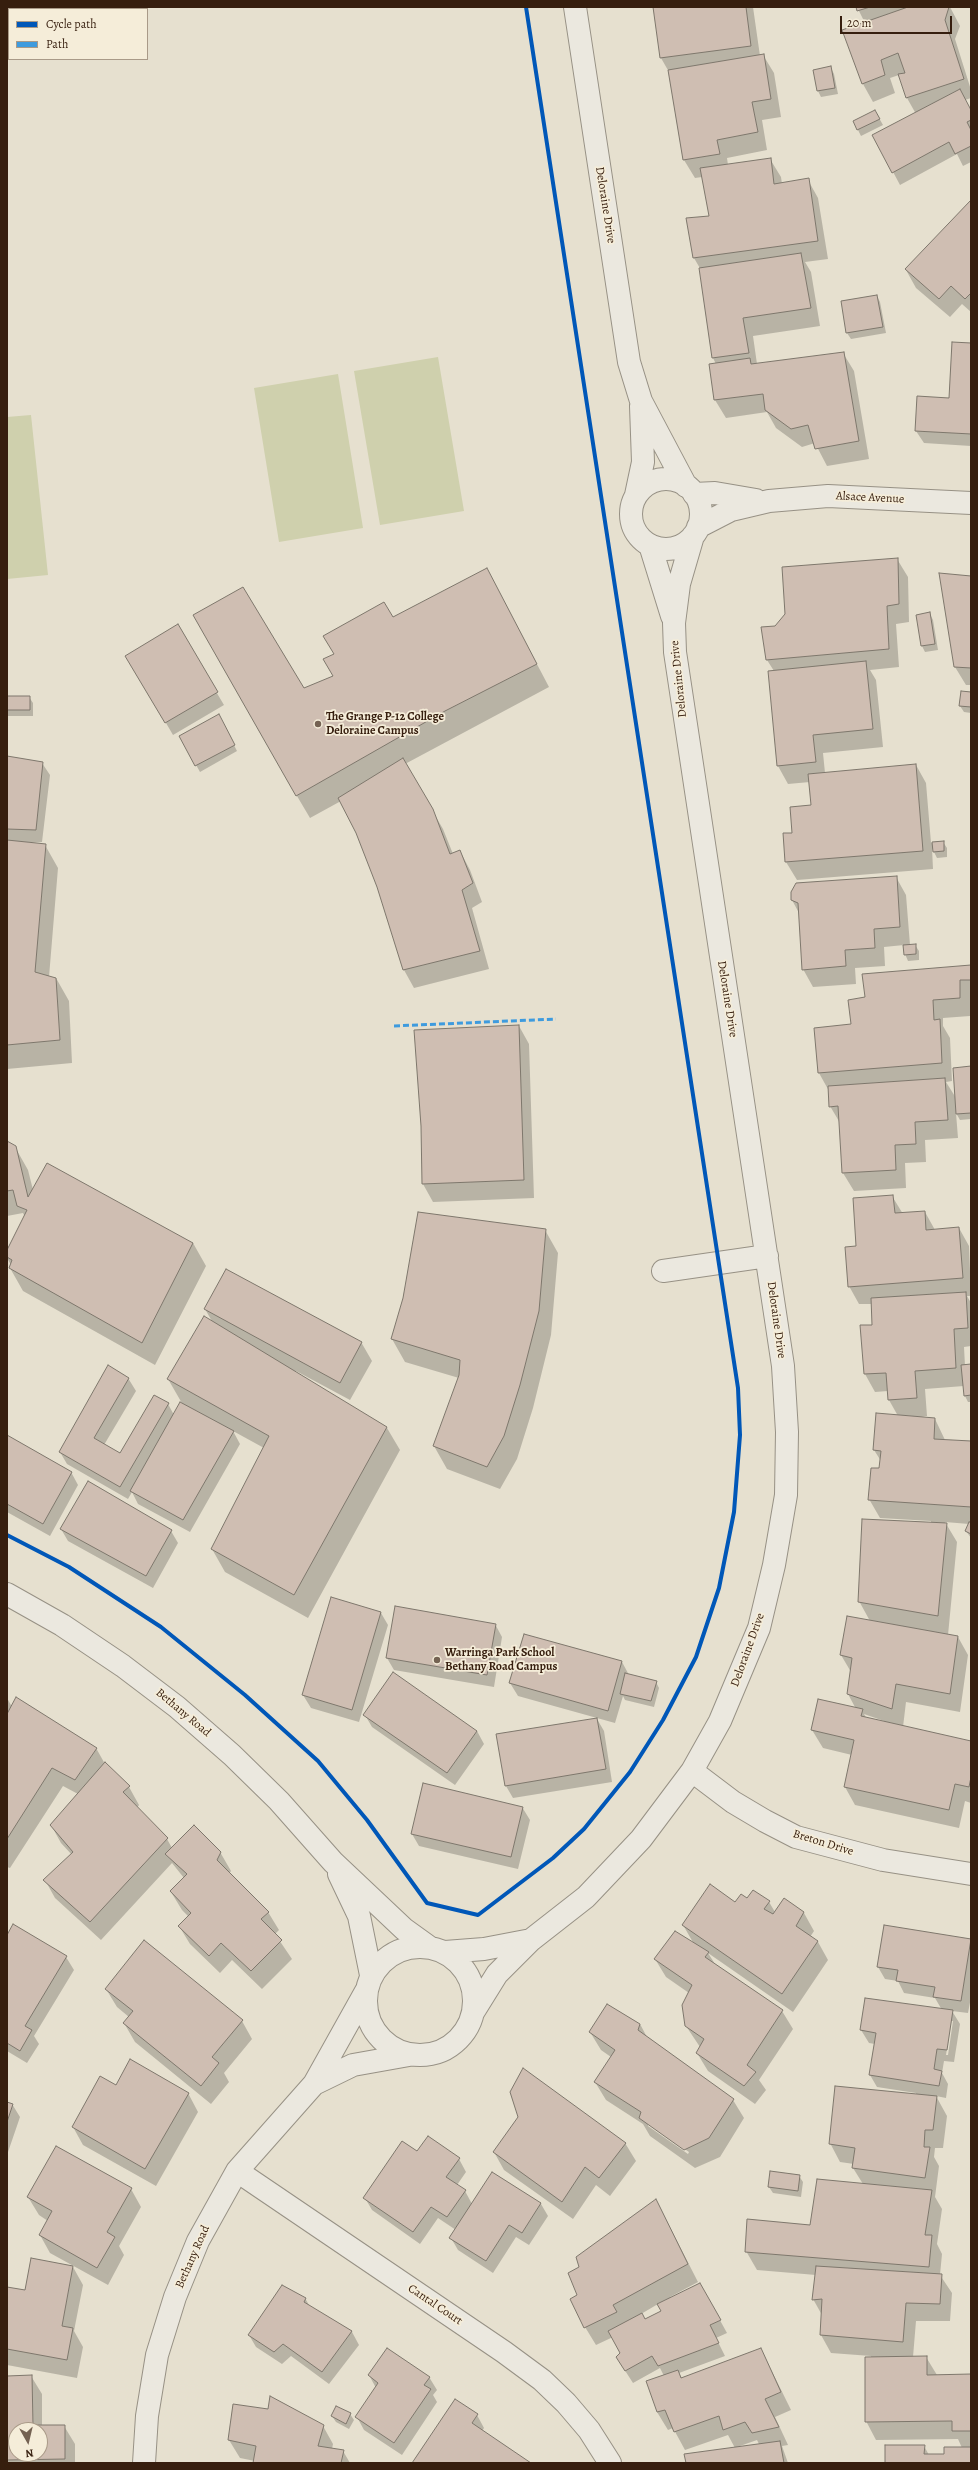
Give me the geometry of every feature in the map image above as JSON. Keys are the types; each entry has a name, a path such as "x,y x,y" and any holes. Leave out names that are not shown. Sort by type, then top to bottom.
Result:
{"street":[{"name":"Deloraine Drive","path":"575,7 629,362 641,401 690,490"},
{"name":"Deloraine Drive","path":"636,495 643,462 641,401"},
{"path":"668,479 690,490 700,510 696,532 684,544 673,548 661,549 650,546 641,539 634,529 631,506 636,495 650,483 668,479"},
{"name":"Alsace Avenue","path":"690,490 769,501"},
{"name":"Alsace Avenue","path":"696,532 731,510 769,501 828,496 971,503"},
{"name":"Deloraine Drive","path":"474,2011 497,1974 531,1940 586,1897 636,1844 692,1771 720,1721 759,1628 774,1565 786,1495 787,1432 783,1366 768,1256 679,690 674,623 680,584 696,532"},
{"name":"Deloraine Drive","path":"650,546 674,623"},
{"path":"663,1271 768,1256"},
{"name":"Bethany Road","path":"7,1594 62,1625 123,1666 177,1707 232,1755 279,1801 333,1862 404,1929 437,1950"},
{"name":"Breton Drive","path":"692,1771 733,1802 764,1821 796,1837 883,1860 971,1874"},
{"name":"Bethany Road","path":"144,2463 147,2416 157,2355 175,2297 198,2240 237,2172 314,2084 368,1983 359,1916 333,1862"},
{"name":"Deloraine Drive","path":"437,1950 484,1949 531,1940"},
{"path":"411,1947 437,1950 459,1963 469,1977 474,1993 474,2011 465,2032 458,2040 443,2051 426,2056 409,2055 393,2049 379,2038 370,2023 365,2008 368,1983 381,1962 394,1952 411,1947"},
{"name":"Bethany Road","path":"314,2084 353,2065 409,2055"},
{"name":"Cantal Court","path":"237,2172 504,2352 542,2380 566,2403 589,2430 610,2463"}],"green space":[{"path":"438,357 464,511 380,525 354,371"},
{"path":"338,374 363,528 279,542 254,388"},
{"path":"31,415 48,575 7,579 7,417"}],"building":[{"path":"653,7 746,7 751,46 660,58"},
{"path":"856,7 870,7 857,11"},
{"path":"908,7 949,7 945,20 964,79 906,98 898,74 905,73 898,53 881,60 885,75 862,84 842,30"},
{"path":"764,54 771,99 752,102 758,132 717,140 720,154 683,160 668,70"},
{"path":"831,66 835,88 817,91 813,70"},
{"path":"960,89 971,110 971,120 967,122 971,130 971,146 955,154 949,142 892,173 872,135"},
{"path":"875,110 880,119 857,130 853,121"},
{"path":"771,158 774,184 809,178 818,241 693,258 686,218 709,216 700,168"},
{"path":"971,200 971,293 965,299 951,286 939,299 905,269"},
{"path":"801,253 811,308 743,318 749,353 712,358 699,268"},
{"path":"877,295 883,327 846,333 841,301"},
{"path":"952,342 971,343 971,434 915,431 917,396 949,398"},
{"path":"844,352 859,441 815,449 808,425 791,429 765,410 763,394 714,400 709,364 750,358 751,364"},
{"path":"898,558 899,604 887,606 889,649 766,660 761,627 775,626 785,614 782,567"},
{"path":"487,568 537,664 445,711 296,796 193,615 243,587 304,688 333,676 323,659 334,654 323,636 384,602 393,617"},
{"path":"939,573 971,576 971,668 954,667"},
{"path":"930,612 935,644 921,646 916,615"},
{"path":"178,624 218,692 165,723 125,656"},
{"path":"866,661 873,729 813,735 816,762 777,766 768,671"},
{"path":"961,691 971,692 971,707 959,706"},
{"path":"7,696 30,696 30,710 7,710"},
{"path":"219,714 235,745 195,766 179,736"},
{"path":"7,756 43,762 36,830 7,829"},
{"path":"403,758 433,809 450,854 460,850 473,883 462,890 480,951 403,970 377,887 356,833 338,798"},
{"path":"916,764 923,851 785,862 783,833 792,833 790,807 811,805 808,774"},
{"path":"7,840 46,844 35,972 56,978 60,1040 7,1045"},
{"path":"944,841 944,851 933,852 932,842"},
{"path":"897,876 900,927 874,929 875,948 845,950 846,966 802,970 798,903 791,900 791,892 796,883"},
{"path":"916,944 916,954 904,955 903,945"},
{"path":"971,965 971,980 960,980 960,998 933,1000 934,1020 940,1019 942,1063 818,1073 814,1028 851,1024 848,1000 865,997 862,974"},
{"path":"519,1025 524,1180 422,1184 421,1126 414,1030"},
{"path":"971,1066 971,1113 956,1114 953,1068"},
{"path":"945,1078 948,1120 915,1122 916,1144 895,1145 896,1170 842,1173 838,1106 829,1107 828,1086"},
{"path":"7,1141 16,1146 28,1197 47,1163 193,1243 142,1343 9,1268 12,1260 7,1257 7,1250 27,1210 17,1206 13,1190 7,1191"},
{"path":"893,1195 895,1213 925,1211 926,1230 959,1227 963,1278 848,1287 845,1247 856,1246 853,1198"},
{"path":"418,1212 546,1229 539,1311 520,1385 504,1436 487,1467 433,1446 459,1375 460,1360 391,1339 403,1298"},
{"path":"226,1269 362,1342 340,1383 204,1309"},
{"path":"966,1292 968,1328 954,1329 956,1368 915,1371 917,1398 888,1400 886,1373 864,1374 860,1325 872,1325 871,1298"},
{"path":"204,1316 387,1427 294,1595 211,1549 269,1436 167,1379"},
{"path":"971,1364 971,1395 964,1396 961,1365"},
{"path":"108,1365 129,1378 94,1438 120,1453 154,1395 169,1403 120,1487 59,1452"},
{"path":"180,1402 234,1431 183,1520 130,1491"},
{"path":"876,1413 935,1418 934,1439 971,1441 971,1507 868,1500 871,1468 879,1468 881,1451 873,1450"},
{"path":"7,1435 72,1472 43,1524 7,1504"},
{"path":"88,1481 172,1530 146,1576 60,1529"},
{"path":"862,1519 947,1523 938,1616 858,1602"},
{"path":"969,1522 971,1522 971,1534 965,1531"},
{"path":"331,1597 381,1612 352,1710 302,1695"},
{"path":"395,1606 496,1624 487,1675 386,1658"},
{"path":"847,1616 958,1636 950,1694 896,1684 892,1709 847,1694 852,1658 840,1655"},
{"path":"524,1634 622,1661 608,1711 509,1683"},
{"path":"393,1672 477,1731 447,1773 363,1715"},
{"path":"625,1673 657,1681 651,1701 620,1694"},
{"path":"16,1697 97,1748 75,1780 52,1768 7,1839 7,1714"},
{"path":"818,1699 863,1709 861,1716 971,1741 971,1777 969,1787 955,1784 949,1810 844,1787 854,1740 811,1730"},
{"path":"597,1718 606,1769 505,1786 496,1734"},
{"path":"105,1762 130,1786 123,1792 168,1838 90,1922 43,1880 73,1852 50,1825"},
{"path":"423,1783 523,1807 511,1857 411,1834"},
{"path":"194,1825 221,1852 217,1860 269,1912 261,1919 282,1940 251,1971 221,1943 209,1956 178,1926 191,1913 170,1891 187,1874 165,1854"},
{"path":"710,1884 735,1902 741,1894 747,1898 753,1890 770,1901 764,1909 773,1914 784,1898 804,1912 796,1926 818,1941 782,1994 682,1925"},
{"path":"13,1924 67,1956 25,2026 32,2030 20,2051 7,2043 7,1935"},
{"path":"884,1925 971,1939 961,2001 933,1997 935,1987 896,1981 898,1970 877,1967"},
{"path":"675,1931 709,1952 705,1957 783,2010 747,2065 756,2072 744,2086 696,2053 704,2039 685,2026 682,2005 692,1985 654,1959"},
{"path":"144,1940 243,2020 212,2057 219,2063 201,2086 123,2023 133,2011 105,1989"},
{"path":"865,1998 953,2010 947,2050 937,2049 934,2069 942,2071 939,2086 869,2075 876,2033 860,2030"},
{"path":"607,2004 640,2024 638,2030 734,2099 709,2138 684,2150 639,2118 641,2112 594,2082 615,2050 589,2032"},
{"path":"130,2059 189,2093 145,2169 72,2127 100,2076 116,2085"},
{"path":"523,2068 626,2143 599,2178 585,2167 562,2202 493,2152 518,2117 510,2092"},
{"path":"835,2086 937,2096 933,2130 925,2130 924,2147 930,2147 925,2178 852,2168 855,2148 829,2144"},
{"path":"7,2102 13,2104 7,2122"},
{"path":"428,2136 460,2158 446,2177 466,2190 447,2217 431,2207 413,2232 363,2198 402,2141 417,2151"},
{"path":"56,2146 132,2188 107,2232 115,2237 97,2268 39,2235 52,2211 27,2197"},
{"path":"770,2171 800,2175 798,2191 768,2187"},
{"path":"492,2172 541,2203 522,2233 509,2225 486,2261 449,2238"},
{"path":"817,2179 932,2190 925,2235 932,2235 929,2267 745,2252 747,2219 810,2225"},
{"path":"656,2199 688,2264 613,2305 617,2312 584,2328 570,2299 577,2295 568,2273 579,2267 576,2257"},
{"path":"31,2258 73,2266 62,2326 73,2328 67,2360 7,2349 7,2287 25,2290"},
{"path":"816,2266 942,2274 940,2304 906,2303 903,2342 820,2335 822,2299 812,2300"},
{"path":"700,2283 721,2320 710,2325 719,2343 658,2366 652,2356 625,2371 616,2357 620,2353 608,2331 642,2313 645,2319 661,2311 657,2304"},
{"path":"282,2285 306,2298 304,2302 352,2331 322,2372 283,2344 274,2352 248,2335"},
{"path":"387,2348 430,2377 424,2385 431,2389 394,2443 355,2417 378,2383 368,2375"},
{"path":"761,2348 781,2392 765,2399 779,2427 752,2433 745,2422 723,2430 719,2416 674,2432 665,2410 657,2412 646,2381 678,2370 681,2378"},
{"path":"927,2356 927,2375 971,2374 971,2431 952,2431 952,2421 865,2422 865,2357"},
{"path":"32,2375 33,2422 8,2422 7,2460 7,2376"},
{"path":"270,2396 324,2425 318,2446 344,2450 341,2463 253,2463 256,2446 228,2440 233,2404 268,2409"},
{"path":"455,2399 478,2414 472,2423 531,2463 412,2463"},
{"path":"336,2406 351,2413 346,2424 331,2416"},
{"path":"48,2425 65,2425 65,2459 48,2459"},
{"path":"780,2441 784,2463 686,2463 684,2454"},
{"path":"885,2445 925,2445 924,2454 944,2454 944,2447 971,2447 971,2463 885,2463"}],"marked path":[{"path":"394,1026 556,1019"}],"cycle path":[{"path":"7,1535 69,1567 161,1627 245,1695 318,1761 367,1820 427,1903 478,1915 553,1858 584,1829 630,1772 663,1720 696,1657 719,1588 734,1512 740,1435 738,1388 526,7"}],"place":[{"name":"The Grange P-12 College Deloraine Campus","path":"318,724"},
{"name":"Warringa Park School Bethany Road Campus","path":"437,1660"}]}
